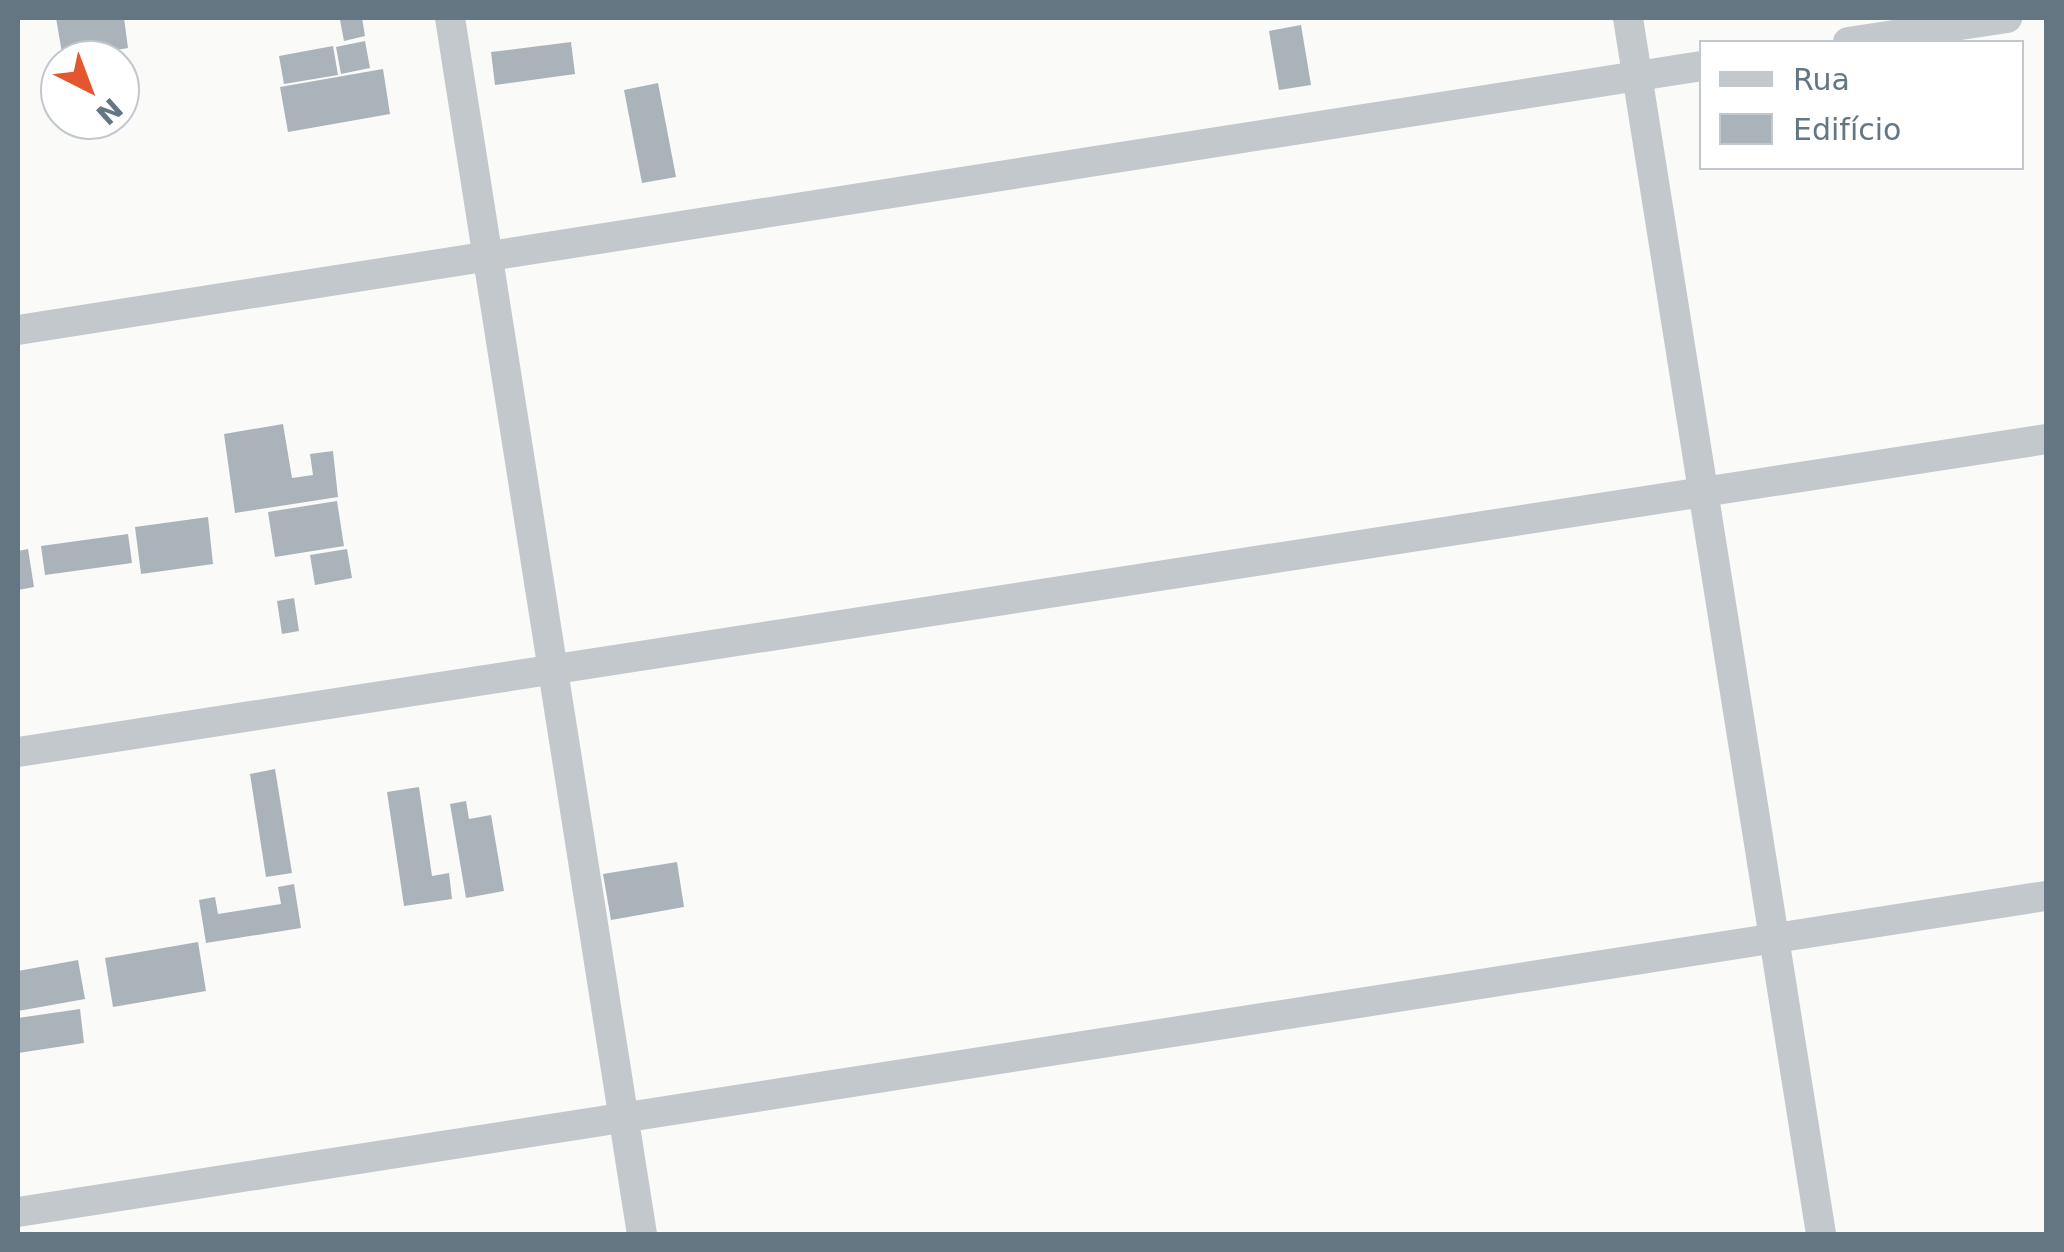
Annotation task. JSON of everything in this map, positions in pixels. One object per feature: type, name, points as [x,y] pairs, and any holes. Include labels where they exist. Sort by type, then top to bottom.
[{"type":"street","points":[[450,18],[642,1234]]},
{"type":"street","points":[[1628,18],[1821,1234]]},
{"type":"street","points":[[1861,40],[2007,18]]},
{"type":"street","points":[[18,330],[1699,66]]},
{"type":"street","points":[[18,752],[2046,439]]},
{"type":"street","points":[[18,1212],[2046,896]]},
{"type":"building","points":[[56,18],[124,18],[127,40],[60,40]]},
{"type":"building","points":[[362,18],[365,36],[344,41],[340,20]]},
{"type":"building","points":[[1301,25],[1311,85],[1279,90],[1269,31]]},
{"type":"building","points":[[365,41],[370,68],[341,74],[336,47]]},
{"type":"building","points":[[571,42],[575,74],[495,85],[491,52]]},
{"type":"building","points":[[333,46],[338,75],[284,84],[279,56]]},
{"type":"building","points":[[383,69],[390,114],[288,132],[280,87]]},
{"type":"building","points":[[658,83],[676,177],[642,183],[624,90]]},
{"type":"building","points":[[283,424],[292,478],[313,475],[310,454],[333,451],[338,497],[235,513],[224,434]]},
{"type":"building","points":[[337,501],[344,546],[275,557],[268,512]]},
{"type":"building","points":[[208,517],[213,564],[141,574],[135,527]]},
{"type":"building","points":[[128,534],[132,563],[45,575],[41,546]]},
{"type":"building","points":[[28,549],[34,587],[18,590],[18,551]]},
{"type":"building","points":[[347,549],[352,578],[315,585],[310,555]]},
{"type":"building","points":[[294,598],[299,631],[282,634],[277,601]]},
{"type":"building","points":[[275,769],[292,873],[266,877],[250,774]]},
{"type":"building","points":[[419,787],[432,876],[449,873],[452,899],[404,906],[387,792]]},
{"type":"building","points":[[466,801],[469,819],[491,815],[504,891],[466,898],[450,804]]},
{"type":"building","points":[[677,862],[684,907],[611,920],[603,874]]},
{"type":"building","points":[[294,884],[301,928],[206,943],[199,900],[215,897],[218,914],[281,904],[278,887]]},
{"type":"building","points":[[198,942],[206,991],[113,1007],[105,958]]},
{"type":"building","points":[[78,960],[85,999],[18,1011],[18,971]]},
{"type":"building","points":[[80,1009],[84,1043],[18,1053],[18,1018]]}]
